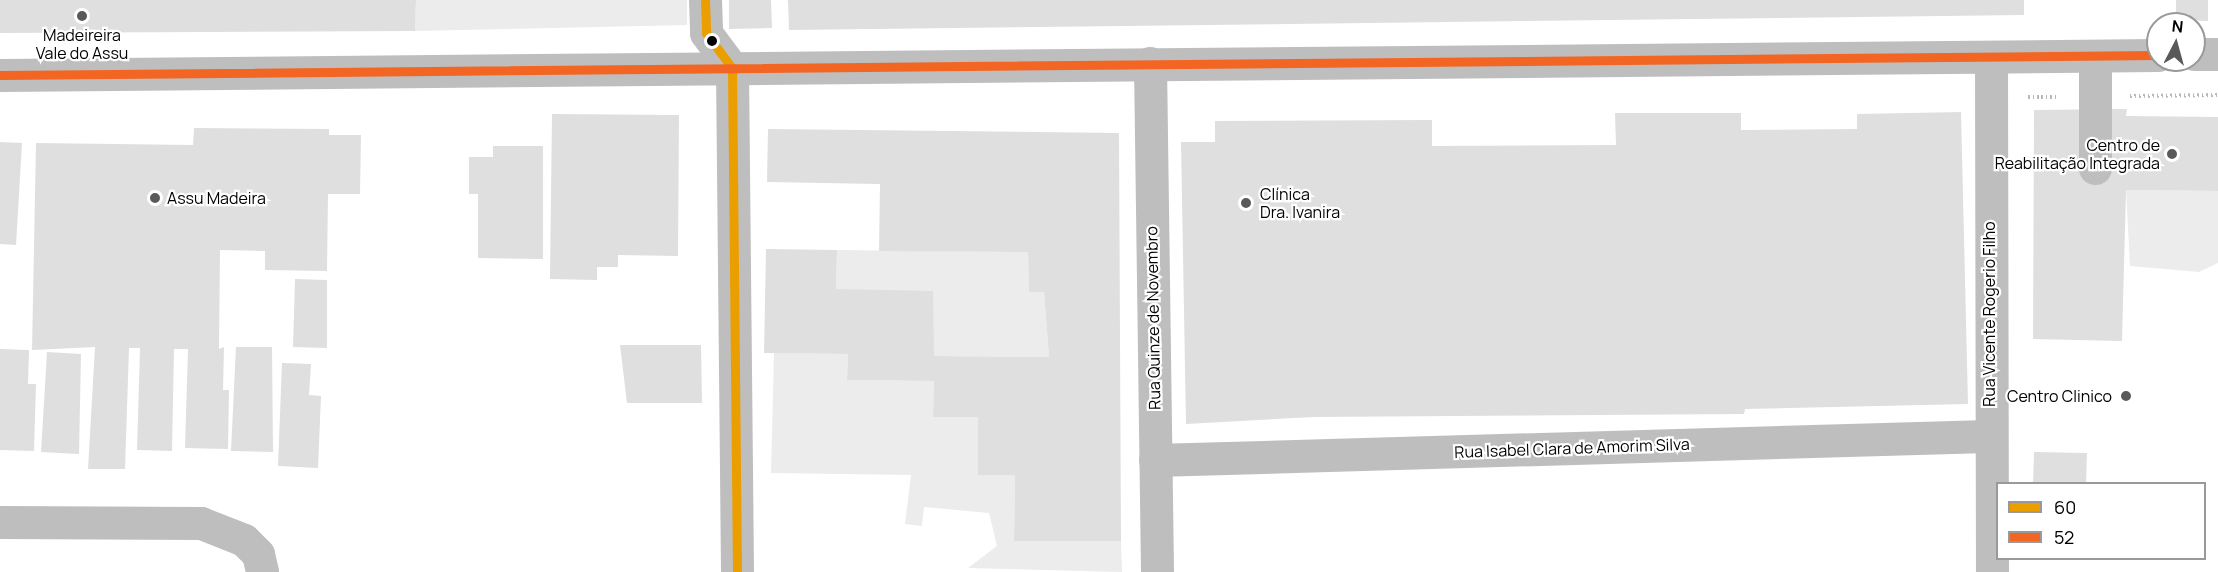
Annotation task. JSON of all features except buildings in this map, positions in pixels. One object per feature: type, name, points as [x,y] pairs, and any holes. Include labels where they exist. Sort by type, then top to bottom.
[{"type":"street","points":[[705,0],[706,33],[732,68],[737,572]]},
{"type":"street","points":[[0,75],[2146,55]]},
{"type":"street","name":"Rua Vicente Rogerio Filho","points":[[1990,57],[1988,436],[1992,572]]},
{"type":"street","points":[[2095,57],[2095,168]]},
{"type":"street","name":"Rua Quinze de Novembro","points":[[1150,63],[1157,572]]},
{"type":"street","name":"Rua Isabel Clara de Amorim Silva","points":[[1155,460],[1988,436]]},
{"type":"street","points":[[0,522],[201,524],[244,540],[258,554],[262,572]]},
{"type":"path","points":[[2024,103],[2028,97],[2218,95]]},
{"type":"shaded area","points":[[416,0],[687,0],[687,25],[415,31]]},
{"type":"shaded area","points":[[2126,190],[2218,191],[2218,263],[2199,272],[2130,266]]},
{"type":"shaded area","points":[[837,250],[1028,252],[1029,292],[1044,292],[1049,357],[934,356],[836,289]]},
{"type":"shaded area","points":[[774,353],[848,354],[847,380],[934,381],[933,417],[978,417],[978,475],[1015,475],[1014,541],[1121,541],[1122,572],[968,568],[997,546],[989,513],[924,507],[922,526],[905,524],[911,475],[771,473]]},
{"type":"transit line","name":"60","points":[[705,0],[706,33],[732,68],[737,572]]},
{"type":"transit line","name":"52","points":[[0,75],[2146,55]]},
{"type":"place","name":"Madeireira Vale do Assu","points":[[82,16]]},
{"type":"place","name":"Centro de Reabilitação Integrada","points":[[2172,154]]},
{"type":"place","name":"Assu Madeira","points":[[155,198]]},
{"type":"place","name":"Clínica Dra. Ivanira","points":[[1246,203]]},
{"type":"place","name":"Centro Clinico","points":[[2126,396]]}]
